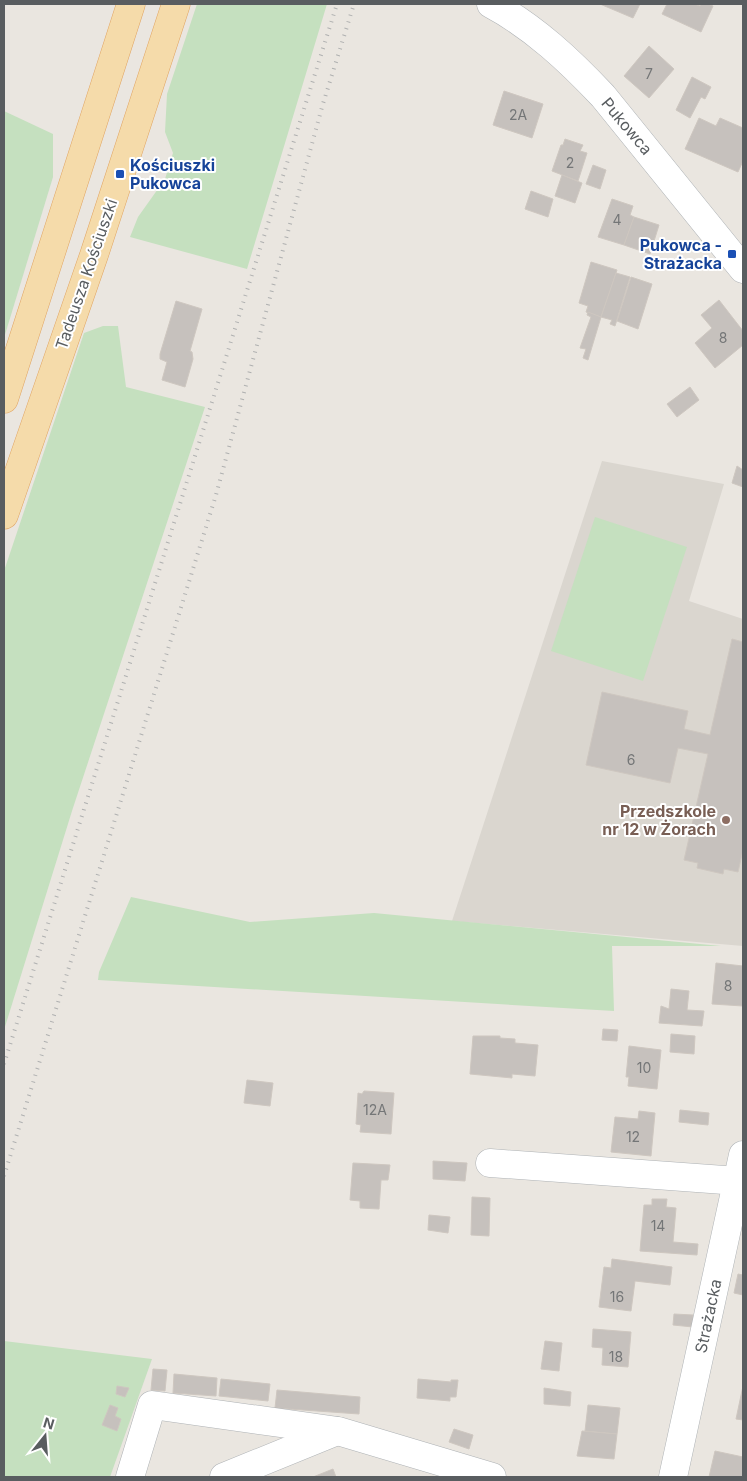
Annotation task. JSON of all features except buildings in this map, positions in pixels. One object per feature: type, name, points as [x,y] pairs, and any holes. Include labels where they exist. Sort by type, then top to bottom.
[{"type":"main road","points":[[4,399],[131,4]]},
{"type":"main road","name":"Tadeusza Kościuszki","points":[[4,516],[94,255],[176,4]]},
{"type":"street","name":"Pukowca","points":[[491,4],[508,13],[550,45],[584,76],[603,96],[743,269]]},
{"type":"street","points":[[490,1163],[740,1168]]},
{"type":"street","name":"Strażacka","points":[[673,1477],[740,1168]]},
{"type":"street","points":[[130,1477],[152,1405],[338,1431],[492,1477]]},
{"type":"street","points":[[224,1477],[338,1431]]},
{"type":"shaded area","points":[[602,461],[724,484],[689,601],[743,619],[743,946],[452,921]]},
{"type":"green space","points":[[197,4],[327,4],[247,269],[130,237],[138,217],[165,179],[173,153],[165,132],[167,94]]},
{"type":"green space","points":[[4,111],[53,134],[53,177],[4,338]]},
{"type":"green space","points":[[103,326],[118,326],[126,387],[205,407],[72,811],[4,1030],[4,571],[84,333]]},
{"type":"green space","points":[[595,517],[687,547],[643,681],[551,651]]},
{"type":"green space","points":[[131,897],[250,922],[374,913],[721,946],[612,946],[614,1011],[98,980],[99,972]]},
{"type":"green space","points":[[4,1341],[152,1359],[110,1477],[4,1477]]},
{"type":"railway","points":[[4,1064],[337,4]]},
{"type":"railway","points":[[4,1176],[216,495],[322,107],[354,4]]},
{"type":"place","name":"Kościuszki Pukowca","points":[[120,174]]},
{"type":"place","name":"Pukowca - Strażacka","points":[[732,254]]},
{"type":"place","name":"Przedszkole nr 12 w Żorach","points":[[726,820]]}]
